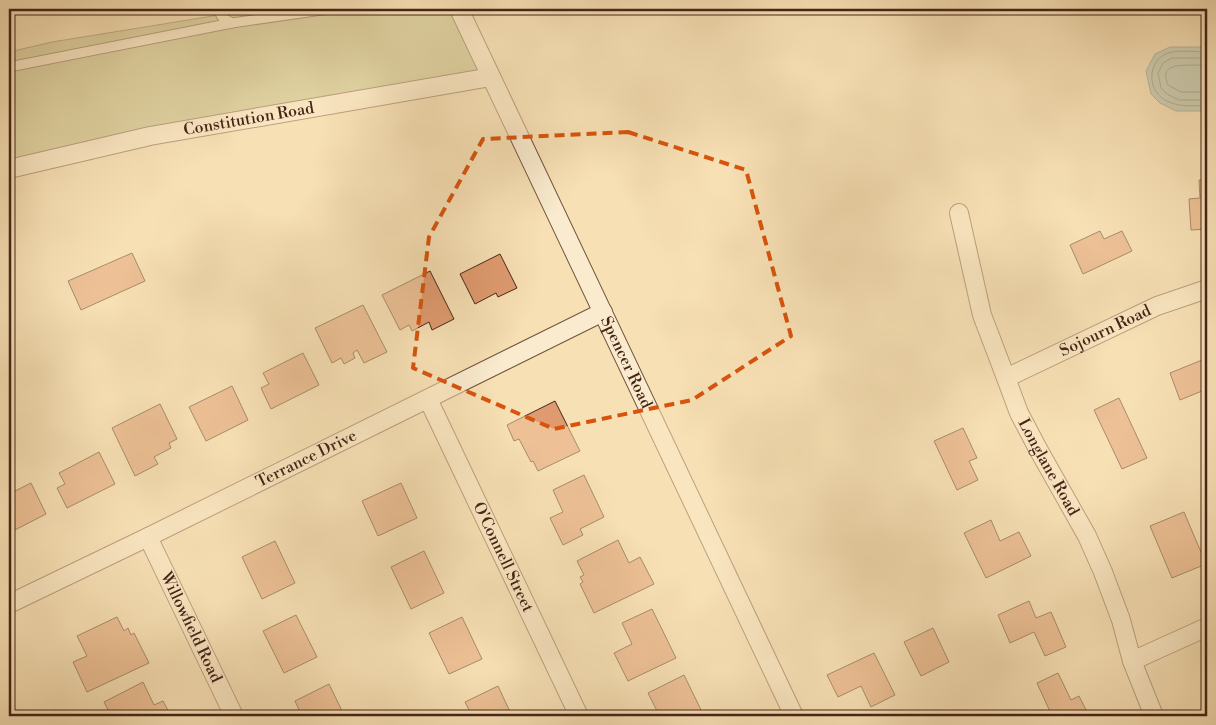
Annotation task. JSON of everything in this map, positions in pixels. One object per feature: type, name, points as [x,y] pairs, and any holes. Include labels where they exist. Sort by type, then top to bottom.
[{"type":"street","name":"Spencer Road","points":[[459,9],[794,716]]},
{"type":"street","name":"Constitution Road","points":[[9,169],[150,136],[491,77]]},
{"type":"street","name":"Longlane Road","points":[[959,213],[982,315],[1019,413],[1091,545],[1113,597],[1132,661],[1154,716]]},
{"type":"street","name":"Sojourn Road","points":[[1006,378],[1157,306],[1207,289]]},
{"type":"street","name":"Terrance Drive","points":[[9,604],[603,312]]},
{"type":"street","name":"O'Connell Street","points":[[428,398],[579,716]]},
{"type":"street","name":"Willowfield Road","points":[[148,537],[234,716]]},
{"type":"street","points":[[1132,661],[1207,627]]},
{"type":"lane","points":[[217,9],[223,18],[232,23]]},
{"type":"lane","points":[[9,67],[232,23],[330,9]]},
{"type":"highlighted area","points":[[628,132],[746,170],[791,336],[692,400],[554,429],[413,368],[429,237],[483,139]]},
{"type":"shaded area","points":[[256,9],[461,9],[485,84],[146,143],[9,176],[9,52],[52,42]]},
{"type":"water","points":[[1170,47],[1207,47],[1207,111],[1176,111],[1160,103],[1151,94],[1146,71],[1155,54]]},
{"type":"building","points":[[1207,179],[1207,229],[1191,230],[1189,199],[1200,198],[1199,180]]},
{"type":"building","points":[[1100,231],[1104,239],[1122,231],[1132,251],[1083,274],[1070,245]]},
{"type":"building","points":[[132,253],[145,281],[81,310],[68,281]]},
{"type":"building","points":[[500,254],[517,288],[498,297],[496,293],[475,304],[460,274]]},
{"type":"building","points":[[430,271],[454,319],[432,330],[429,322],[412,331],[409,325],[400,330],[382,295]]},
{"type":"building","points":[[363,305],[387,352],[364,363],[357,350],[353,353],[355,358],[344,364],[341,358],[332,363],[315,328]]},
{"type":"building","points":[[303,353],[319,385],[271,409],[261,388],[269,384],[263,373]]},
{"type":"building","points":[[1207,358],[1207,389],[1180,400],[1170,373]]},
{"type":"building","points":[[232,386],[248,420],[206,441],[189,407]]},
{"type":"building","points":[[1119,398],[1147,458],[1122,469],[1094,410]]},
{"type":"building","points":[[555,401],[580,451],[538,471],[519,439],[514,441],[507,425]]},
{"type":"building","points":[[160,404],[177,439],[169,443],[171,448],[154,457],[158,464],[135,476],[112,428]]},
{"type":"building","points":[[963,428],[977,458],[969,461],[978,480],[957,490],[934,441]]},
{"type":"building","points":[[99,452],[115,484],[67,508],[57,488],[65,484],[59,473]]},
{"type":"building","points":[[584,475],[604,517],[580,529],[583,535],[563,545],[550,518],[563,512],[553,490]]},
{"type":"building","points":[[31,483],[46,514],[9,533],[9,494]]},
{"type":"building","points":[[401,483],[417,518],[378,536],[362,501]]},
{"type":"building","points":[[1184,512],[1206,564],[1172,578],[1150,526]]},
{"type":"building","points":[[991,520],[1000,541],[1019,532],[1031,556],[986,578],[964,533]]},
{"type":"building","points":[[618,540],[629,563],[640,557],[654,584],[594,613],[580,584],[583,582],[580,577],[584,575],[577,561]]},
{"type":"building","points":[[275,541],[295,583],[262,599],[242,557]]},
{"type":"building","points":[[424,551],[444,593],[411,609],[391,567]]},
{"type":"building","points":[[1029,601],[1036,618],[1051,612],[1066,647],[1045,656],[1034,632],[1010,643],[998,615]]},
{"type":"building","points":[[652,609],[676,658],[628,681],[614,653],[632,644],[622,623]]},
{"type":"building","points":[[296,615],[317,657],[284,673],[263,631]]},
{"type":"building","points":[[117,617],[124,631],[128,628],[131,635],[134,633],[149,663],[87,692],[73,662],[87,656],[77,636]]},
{"type":"building","points":[[462,617],[482,659],[449,674],[429,633]]},
{"type":"building","points":[[933,628],[949,662],[921,676],[904,642]]},
{"type":"building","points":[[874,653],[895,695],[871,707],[861,686],[838,697],[827,675]]},
{"type":"building","points":[[1058,673],[1071,700],[1079,696],[1089,716],[1052,716],[1037,683]]},
{"type":"building","points":[[684,675],[704,716],[656,716],[659,715],[648,693]]},
{"type":"building","points":[[143,682],[154,705],[163,701],[171,716],[111,716],[104,702]]},
{"type":"building","points":[[329,684],[344,715],[302,716],[295,701]]},
{"type":"building","points":[[498,686],[512,716],[472,716],[465,702]]}]
